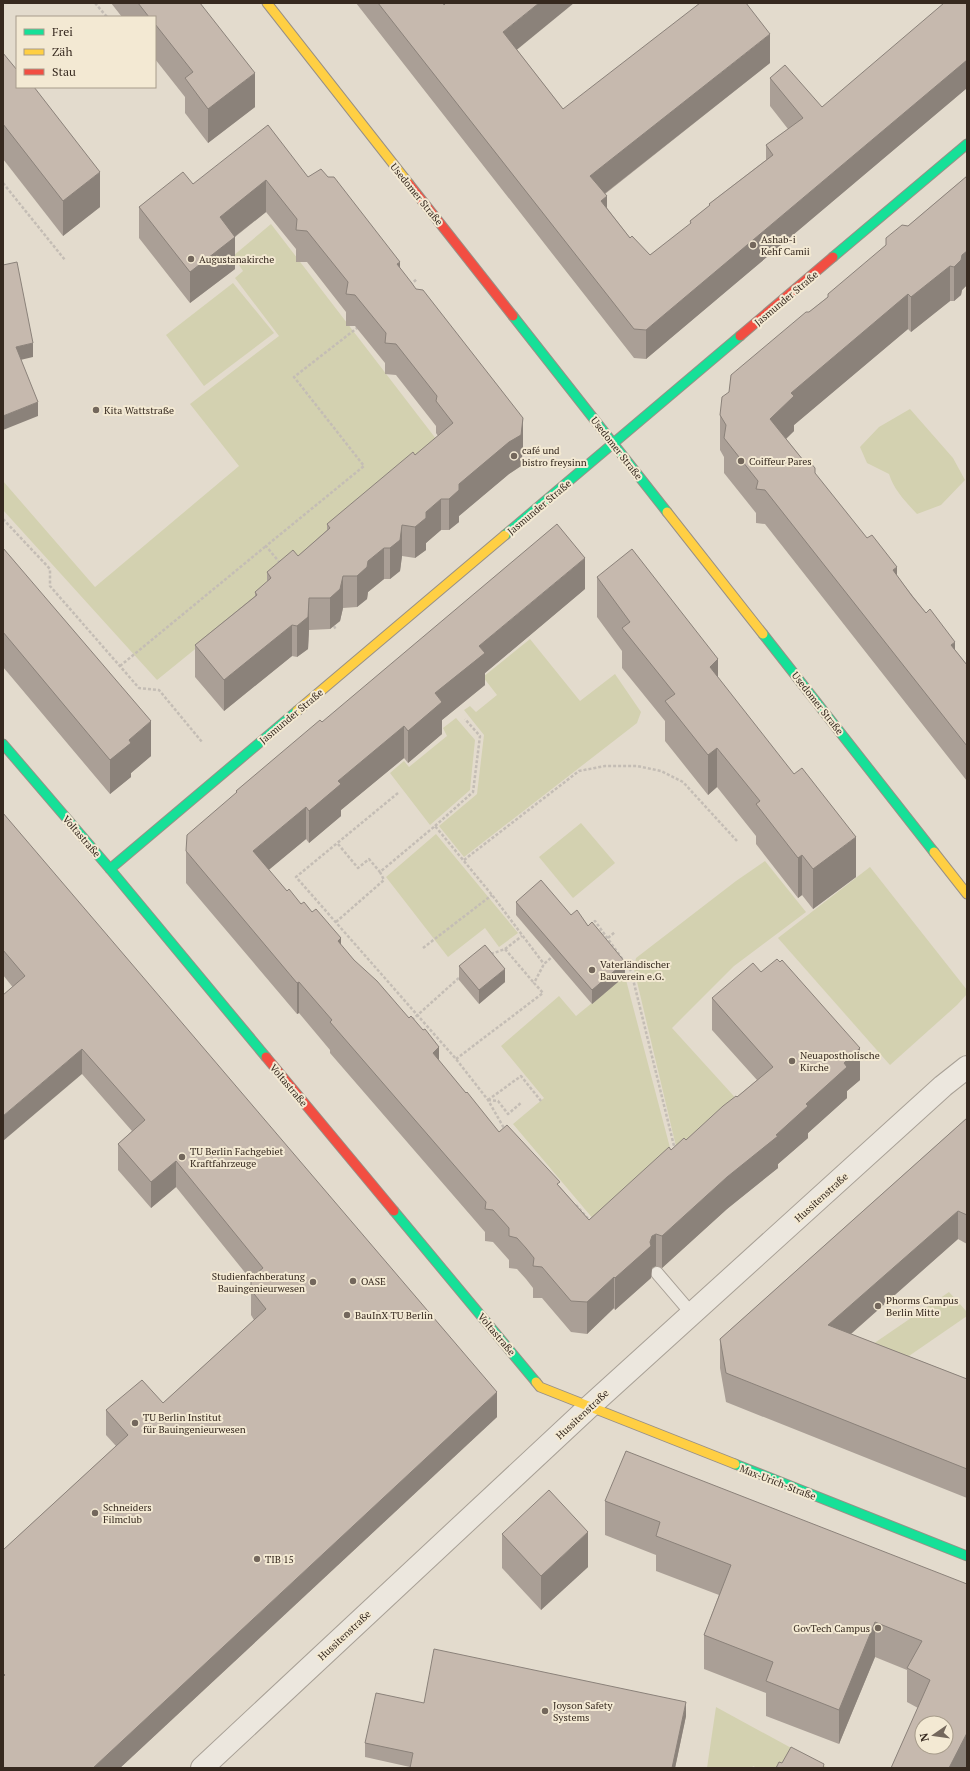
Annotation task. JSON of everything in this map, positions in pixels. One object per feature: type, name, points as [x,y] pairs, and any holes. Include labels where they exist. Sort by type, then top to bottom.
[{"type":"street","name":"Usedomer Straße","points":[[266,3],[967,894]]},
{"type":"street","name":"Jasmunder Straße","points":[[110,869],[967,144]]},
{"type":"street","name":"Voltastraße","points":[[3,744],[110,869],[540,1387],[589,1407]]},
{"type":"street","name":"Hussitenstraße","points":[[202,1768],[589,1407],[943,1086],[967,1067]]},
{"type":"street","name":"Max-Urich-Straße","points":[[589,1407],[967,1556]]},
{"type":"lane","points":[[657,1273],[692,1314]]},
{"type":"path","points":[[95,3],[106,16]]},
{"type":"path","points":[[3,183],[65,260]]},
{"type":"path","points":[[405,288],[417,279]]},
{"type":"path","points":[[120,666],[364,466],[294,377],[357,328]]},
{"type":"path","points":[[3,520],[50,568],[50,586],[139,688],[159,690],[202,742]]},
{"type":"path","points":[[266,546],[281,564]]},
{"type":"path","points":[[334,626],[336,630]]},
{"type":"path","points":[[380,872],[473,792],[480,736],[465,719]]},
{"type":"path","points":[[464,860],[579,771],[605,766],[637,766],[661,771],[683,782],[737,842]]},
{"type":"path","points":[[398,793],[338,844],[296,877],[456,1060],[488,1100],[511,1136]]},
{"type":"path","points":[[435,826],[492,895],[544,964]]},
{"type":"path","points":[[336,922],[384,880],[380,872],[369,860],[358,868],[338,844]]},
{"type":"path","points":[[423,948],[492,895]]},
{"type":"path","points":[[589,926],[595,921],[631,971],[676,1156]]},
{"type":"path","points":[[608,938],[614,932]]},
{"type":"path","points":[[486,956],[505,949],[522,936]]},
{"type":"path","points":[[456,1060],[543,993],[505,949]]},
{"type":"path","points":[[534,983],[544,964],[555,954]]},
{"type":"path","points":[[407,1024],[418,1016],[467,971]]},
{"type":"path","points":[[488,1100],[521,1076],[541,1100]]},
{"type":"path","points":[[488,1100],[498,1101],[508,1114],[522,1102]]},
{"type":"path","points":[[574,1204],[595,1226]]},
{"type":"shaded area","points":[[271,224],[443,448],[157,680],[3,510],[3,481],[95,587],[239,466],[190,404],[279,336],[235,278],[243,271],[233,256]]},
{"type":"shaded area","points":[[233,283],[274,333],[204,386],[166,335]]},
{"type":"shaded area","points":[[910,409],[953,458],[965,480],[941,505],[917,514],[897,490],[889,474],[867,463],[860,447],[879,427]]},
{"type":"shaded area","points":[[530,639],[580,701],[615,674],[641,712],[637,723],[464,857],[439,826],[477,794],[484,735],[464,710],[470,706],[476,712],[497,695],[483,677]]},
{"type":"shaded area","points":[[456,718],[475,740],[470,790],[430,825],[390,773],[404,761],[409,767],[447,736],[443,728]]},
{"type":"shaded area","points":[[581,823],[615,863],[573,898],[539,857]]},
{"type":"shaded area","points":[[436,834],[518,933],[499,947],[485,928],[448,957],[386,877]]},
{"type":"shaded area","points":[[765,861],[806,912],[734,966],[672,1028],[741,1104],[679,1159],[634,969],[636,958],[736,881]]},
{"type":"shaded area","points":[[870,867],[967,990],[967,994],[957,1005],[890,1065],[778,938]]},
{"type":"shaded area","points":[[625,976],[674,1163],[600,1227],[513,1124],[544,1098],[501,1046],[559,996],[576,1016]]},
{"type":"shaded area","points":[[949,1292],[967,1312],[967,1316],[906,1358],[873,1344]]},
{"type":"shaded area","points":[[716,1707],[828,1768],[757,1768],[753,1766],[752,1768],[707,1768]]},
{"type":"building","points":[[138,3],[200,3],[255,73],[208,109],[185,78],[193,72],[156,25],[156,16],[148,16]]},
{"type":"building","points":[[378,3],[443,3],[444,5],[446,3],[539,3],[503,32],[563,109],[700,3],[746,3],[770,34],[590,176],[607,196],[601,201],[630,238],[632,236],[650,255],[691,223],[690,221],[710,205],[709,204],[773,155],[766,145],[803,118],[770,78],[785,65],[822,107],[944,3],[967,3],[967,60],[646,330],[634,329]]},
{"type":"building","points":[[3,53],[16,69],[16,88],[35,88],[100,172],[63,201],[3,124]]},
{"type":"building","points":[[268,125],[308,177],[321,169],[328,177],[334,177],[400,262],[397,264],[416,289],[423,290],[523,418],[521,435],[509,442],[459,484],[459,490],[449,499],[441,499],[426,512],[426,518],[415,527],[402,525],[400,540],[390,548],[384,548],[368,561],[367,567],[357,576],[343,576],[340,589],[330,598],[309,598],[308,617],[297,626],[292,625],[224,680],[195,645],[257,595],[255,592],[271,578],[267,572],[293,550],[298,556],[330,528],[327,524],[413,452],[415,455],[453,423],[436,401],[437,396],[396,344],[385,343],[386,333],[355,295],[346,294],[348,282],[307,231],[296,230],[297,219],[266,180],[220,217],[235,237],[190,272],[139,207],[183,172],[193,184]]},
{"type":"building","points":[[967,176],[967,251],[962,255],[961,260],[954,267],[950,266],[911,297],[908,294],[791,393],[794,396],[770,419],[803,460],[809,461],[815,468],[815,473],[867,538],[872,535],[897,567],[893,570],[912,596],[926,613],[930,609],[955,642],[951,645],[967,665],[967,746],[765,490],[756,489],[758,481],[724,438],[726,425],[720,415],[722,397],[729,392],[731,375],[806,312],[809,312],[828,297],[828,294],[886,245],[886,238],[902,225],[908,226]]},
{"type":"building","points":[[17,262],[33,343],[16,347],[38,402],[3,416],[3,265]]},
{"type":"building","points":[[557,524],[585,558],[479,646],[485,653],[435,693],[442,702],[408,731],[404,726],[338,781],[341,784],[309,811],[306,807],[253,851],[287,891],[289,889],[301,904],[304,902],[312,912],[316,909],[341,938],[338,941],[354,960],[377,981],[409,1018],[411,1016],[423,1030],[425,1029],[439,1047],[433,1053],[499,1132],[507,1125],[560,1182],[557,1184],[589,1220],[669,1147],[671,1150],[684,1138],[686,1140],[723,1106],[736,1096],[737,1097],[773,1067],[712,998],[753,963],[761,972],[777,959],[780,962],[782,960],[860,1048],[844,1063],[847,1067],[806,1104],[808,1106],[776,1135],[778,1136],[727,1177],[662,1236],[656,1234],[652,1236],[650,1242],[651,1246],[587,1302],[571,1301],[542,1267],[533,1266],[534,1258],[526,1248],[517,1238],[509,1236],[509,1228],[493,1210],[485,1209],[486,1202],[330,1022],[332,1020],[299,982],[297,983],[186,851],[187,835],[237,792],[236,791],[320,720],[322,722]]},
{"type":"building","points":[[3,548],[151,721],[129,740],[131,743],[110,760],[3,632]]},
{"type":"building","points":[[632,549],[718,659],[710,667],[794,774],[802,768],[856,837],[813,869],[802,855],[798,858],[756,804],[760,801],[717,748],[708,755],[665,701],[675,694],[622,628],[630,622],[597,577]]},
{"type":"building","points":[[3,813],[497,1392],[93,1768],[3,1768],[3,1677],[5,1675],[3,1673],[3,1550],[128,1435],[106,1410],[142,1380],[163,1403],[266,1309],[251,1290],[251,1278],[263,1268],[176,1161],[151,1182],[118,1144],[145,1120],[82,1049],[3,1116],[3,995],[25,976],[3,950]]},
{"type":"building","points":[[541,880],[571,915],[577,910],[588,926],[592,922],[625,962],[592,990],[516,902]]},
{"type":"building","points":[[485,945],[505,969],[479,990],[459,966]]},
{"type":"building","points":[[967,1118],[967,1215],[958,1211],[828,1325],[967,1379],[967,1469],[726,1373],[720,1339]]},
{"type":"building","points":[[626,1451],[967,1584],[967,1733],[949,1768],[891,1768],[914,1716],[914,1755],[954,1755],[954,1715],[914,1715],[930,1680],[907,1668],[922,1641],[875,1622],[839,1710],[766,1681],[773,1662],[704,1635],[731,1565],[656,1536],[660,1522],[605,1501]]},
{"type":"building","points":[[549,1490],[588,1532],[541,1576],[502,1534]]},
{"type":"building","name":"Joyson Safety Systems","points":[[434,1649],[686,1702],[672,1768],[410,1768],[413,1753],[365,1743],[376,1693],[424,1703]]},
{"type":"building","points":[[791,1747],[824,1764],[823,1768],[776,1768],[779,1762],[782,1763]]},
{"type":"traffic: fast","points":[[833,257],[967,144]]},
{"type":"traffic: fast","points":[[513,316],[667,512]]},
{"type":"traffic: fast","points":[[505,535],[740,336]]},
{"type":"traffic: fast","points":[[763,634],[934,852]]},
{"type":"traffic: fast","points":[[110,869],[297,711]]},
{"type":"traffic: fast","points":[[3,744],[110,869],[266,1057]]},
{"type":"traffic: fast","points":[[394,1211],[536,1382]]},
{"type":"traffic: fast","points":[[735,1464],[967,1556]]},
{"type":"traffic: slow","points":[[267,3],[409,184]]},
{"type":"traffic: slow","points":[[667,512],[763,634]]},
{"type":"traffic: slow","points":[[297,711],[505,535]]},
{"type":"traffic: slow","points":[[934,852],[967,894]]},
{"type":"traffic: slow","points":[[536,1382],[540,1387],[735,1464]]},
{"type":"traffic: jam","points":[[409,184],[513,316]]},
{"type":"traffic: jam","points":[[740,336],[833,257]]},
{"type":"traffic: jam","points":[[266,1057],[394,1211]]},
{"type":"place","name":"Ashab-i Kehf Camii","points":[[753,245]]},
{"type":"place","name":"Augustanakirche","points":[[191,259]]},
{"type":"place","name":"Kita Wattstraße","points":[[96,410]]},
{"type":"place","name":"café und bistro freysinn","points":[[514,456]]},
{"type":"place","name":"Coiffeur Pares","points":[[741,461]]},
{"type":"place","name":"Vaterländischer Bauverein e.G.","points":[[592,970]]},
{"type":"place","name":"Neuapostholische Kirche","points":[[792,1061]]},
{"type":"place","name":"TU Berlin Fachgebiet Kraftfahrzeuge","points":[[182,1157]]},
{"type":"place","name":"OASE","points":[[353,1281]]},
{"type":"place","name":"Studienfachberatung Bauingenieurwesen","points":[[313,1282]]},
{"type":"place","name":"Phorms Campus Berlin Mitte","points":[[878,1306]]},
{"type":"place","name":"BauInX TU Berlin","points":[[347,1315]]},
{"type":"place","name":"TU Berlin Institut für Bauingenieurwesen","points":[[135,1423]]},
{"type":"place","name":"Schneiders Filmclub","points":[[95,1513]]},
{"type":"place","name":"TIB 15","points":[[257,1559]]},
{"type":"place","name":"GovTech Campus","points":[[878,1628]]},
{"type":"place","name":"Joyson Safety Systems","points":[[545,1711]]}]
